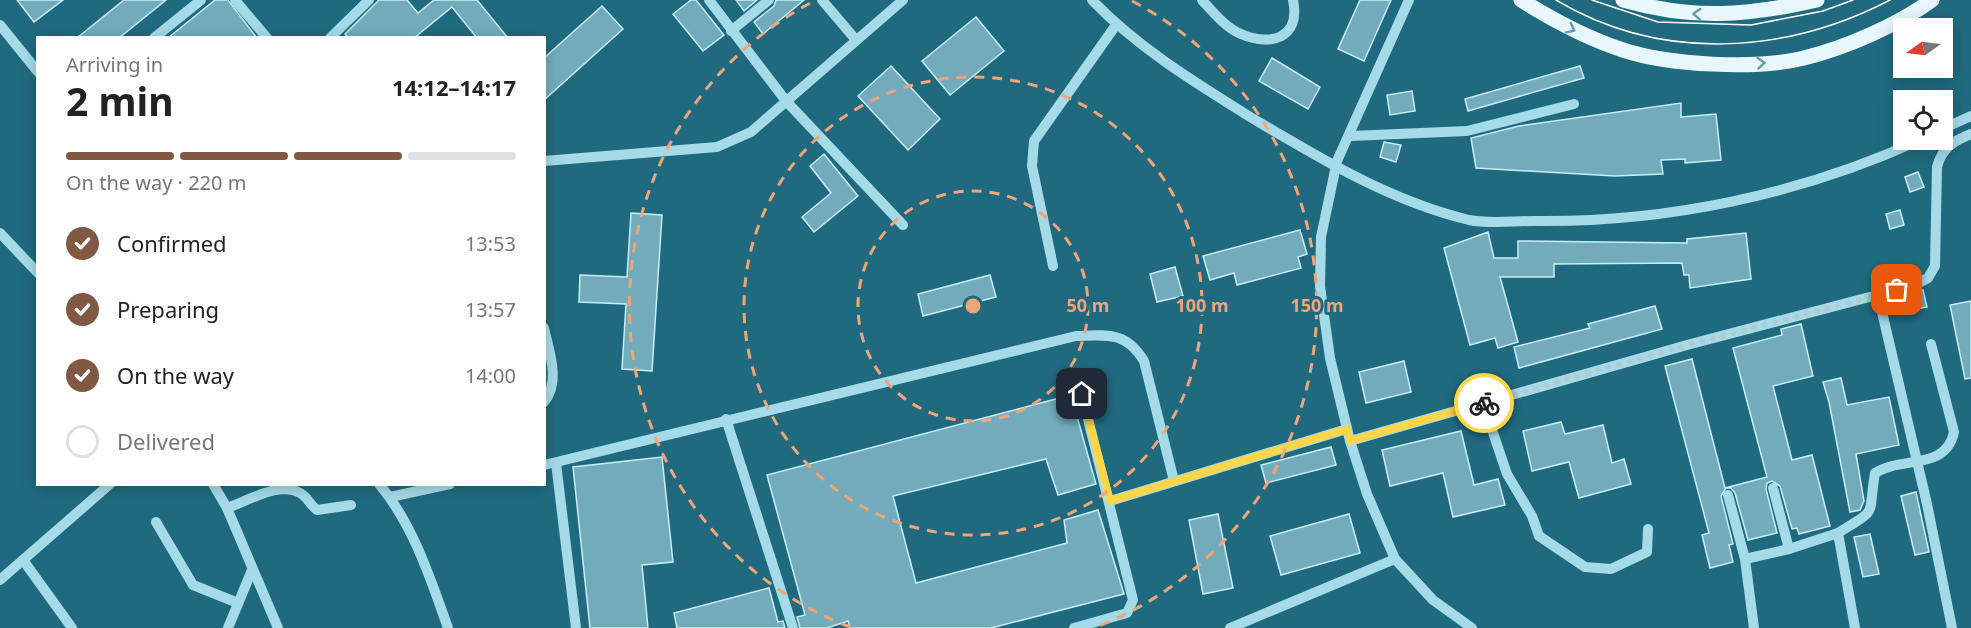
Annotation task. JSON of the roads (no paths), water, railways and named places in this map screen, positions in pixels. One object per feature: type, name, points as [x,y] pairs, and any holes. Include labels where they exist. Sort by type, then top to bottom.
[{"type":"main road","points":[[1521,0],[1584,35],[1625,51],[1682,61],[1754,64],[1803,58],[1868,36],[1932,0]]},
{"type":"main road","points":[[1623,0],[1658,10],[1705,15],[1781,8],[1817,0]]},
{"type":"street","points":[[156,36],[201,0]]},
{"type":"street","points":[[235,0],[265,36]]},
{"type":"street","points":[[332,36],[369,0]]},
{"type":"street","points":[[709,0],[786,101],[903,225]]},
{"type":"street","points":[[731,31],[769,0]]},
{"type":"street","points":[[822,0],[856,40]]},
{"type":"street","points":[[546,161],[717,147],[751,132],[903,0]]},
{"type":"street","points":[[1092,0],[1116,25],[1213,94],[1336,168],[1410,200],[1471,220],[1571,222],[1668,214],[1739,201],[1867,163],[1897,150]]},
{"type":"street","points":[[1202,0],[1238,33],[1261,40],[1278,38],[1289,32],[1294,19],[1293,0]]},
{"type":"street","points":[[1409,0],[1336,168],[1321,237],[1320,286],[1330,358],[1350,441],[1367,494],[1395,559],[1414,584],[1472,628]]},
{"type":"street","points":[[0,25],[36,70]]},
{"type":"street","points":[[1053,266],[1032,166],[1034,141],[1116,25]]},
{"type":"street","points":[[1351,136],[1467,131],[1574,104]]},
{"type":"street","points":[[1953,124],[1971,116]]},
{"type":"street","points":[[1350,441],[1688,345],[1915,285],[1928,278],[1935,266],[1937,167],[1940,155],[1953,141],[1971,134]]},
{"type":"street","points":[[0,233],[36,271]]},
{"type":"street","points":[[1878,295],[1927,504],[1952,628]]},
{"type":"street","points":[[546,465],[726,419],[1076,336],[1124,338],[1135,347],[1144,361],[1174,481]]},
{"type":"street","points":[[546,337],[553,368],[552,386],[546,398]]},
{"type":"street","points":[[1745,559],[1789,549],[1838,533],[1867,517],[1872,510],[1875,473],[1882,469],[1916,462],[1946,452],[1954,432],[1932,344]]},
{"type":"street","points":[[1074,628],[1126,613],[1131,607],[1131,589],[1082,394]]},
{"type":"street","points":[[1483,403],[1507,474],[1532,516],[1539,536],[1585,567],[1611,569],[1647,552],[1648,529]]},
{"type":"street","points":[[726,419],[792,628]]},
{"type":"street","points":[[1110,501],[1347,429]]},
{"type":"street","points":[[556,463],[576,628]]},
{"type":"street","points":[[0,580],[108,486]]},
{"type":"street","points":[[214,486],[227,508],[278,628]]},
{"type":"street","points":[[381,486],[390,497],[415,545],[448,628]]},
{"type":"street","points":[[390,497],[441,486]]},
{"type":"street","points":[[1773,488],[1789,549]]},
{"type":"street","points":[[227,508],[275,490],[288,489],[305,496],[317,510],[351,505]]},
{"type":"street","points":[[1728,495],[1745,559],[1754,628]]},
{"type":"street","points":[[156,522],[193,585],[238,603]]},
{"type":"street","points":[[1838,533],[1855,628]]},
{"type":"street","points":[[1230,628],[1395,559]]},
{"type":"street","points":[[22,560],[72,628]]},
{"type":"street","points":[[228,628],[252,570]]},
{"type":"tram line","points":[[1556,0],[1596,20],[1637,34],[1679,42],[1722,44],[1765,41],[1808,32],[1849,18],[1890,0]]},
{"type":"tram line","points":[[1592,0],[1658,22],[1751,25],[1823,11],[1853,0]]}]
